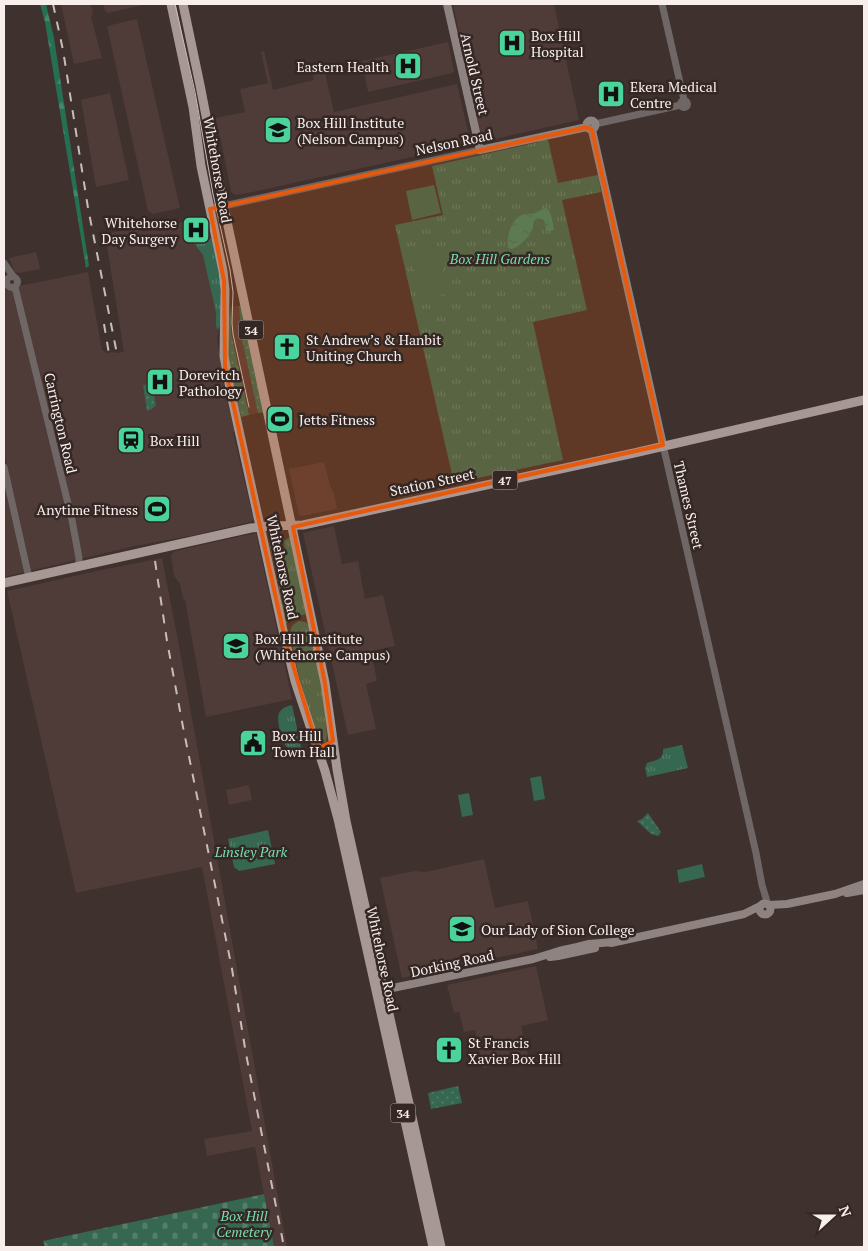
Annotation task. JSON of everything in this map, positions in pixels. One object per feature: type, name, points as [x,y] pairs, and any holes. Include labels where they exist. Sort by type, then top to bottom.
[{"type":"main road","name":"Whitehorse Road","points":[[171,4],[194,107],[200,166],[221,259],[224,281],[226,366],[260,527],[293,671],[335,806],[441,1247]]},
{"type":"main road","name":"Whitehorse Road","points":[[182,4],[325,683],[342,804],[433,1247]]},
{"type":"main road","name":"Arnold Street","points":[[447,4],[480,150]]},
{"type":"main road","name":"Nelson Road","points":[[480,150],[591,127]]},
{"type":"main road","name":"Thames Street","points":[[591,127],[663,446]]},
{"type":"main road","name":"Station Street","points":[[4,583],[260,527],[303,525],[864,400]]},
{"type":"main road","points":[[318,749],[333,741]]},
{"type":"main road","name":"Dorking Road","points":[[835,894],[864,884]]},
{"type":"main road","name":"Dorking Road","points":[[380,991],[533,959],[558,956],[578,949],[765,908],[864,890]]},
{"type":"street","name":"Nelson Road","points":[[591,127],[683,102],[662,4]]},
{"type":"street","name":"Nelson Road","points":[[210,209],[480,150]]},
{"type":"street","points":[[4,263],[7,280]]},
{"type":"street","points":[[4,269],[7,280]]},
{"type":"street","name":"Carrington Road","points":[[7,280],[18,280],[16,286],[72,520],[79,567]]},
{"type":"street","name":"Thames Street","points":[[663,446],[756,853],[765,908]]},
{"type":"street","points":[[4,467],[29,578]]},
{"type":"highlighted area","points":[[587,127],[592,130],[663,445],[293,527],[325,683],[333,741],[318,749],[284,635],[225,367],[224,281],[210,209]]},
{"type":"shaded area","points":[[61,4],[91,4],[93,14],[91,17],[102,58],[74,64]]},
{"type":"shaded area","points":[[103,4],[148,4],[108,13],[105,11]]},
{"type":"shaded area","name":"Box Hill Hospital","points":[[453,4],[554,4],[579,120],[482,142]]},
{"type":"shaded area","points":[[137,19],[180,208],[153,214],[148,211],[107,26]]},
{"type":"shaded area","name":"Eastern Health","points":[[448,42],[453,73],[368,92],[362,61]]},
{"type":"shaded area","points":[[264,51],[273,90],[314,80],[313,75],[325,73],[334,112],[457,84],[471,144],[236,195],[231,192],[215,118],[245,112],[240,89],[268,83],[261,52]]},
{"type":"shaded area","points":[[110,93],[129,180],[96,187],[81,100]]},
{"type":"shaded area","points":[[203,217],[208,219],[216,250],[220,325],[217,338],[220,368],[254,520],[195,535],[135,546],[4,577],[4,476],[9,474],[4,452],[4,289],[88,272],[102,350],[107,353],[124,352],[105,234],[140,227],[141,231],[145,231],[160,225]]},
{"type":"shaded area","points":[[36,252],[40,269],[15,272],[9,258]]},
{"type":"shaded area","points":[[231,306],[239,306],[241,335],[259,413],[249,415],[231,333]]},
{"type":"shaded area","points":[[324,462],[337,509],[299,515],[289,469]]},
{"type":"shaded area","points":[[334,526],[342,564],[358,561],[365,599],[383,595],[395,646],[371,651],[377,681],[366,684],[376,729],[348,735],[303,533]]},
{"type":"shaded area","points":[[256,533],[292,699],[206,717],[185,600],[183,599],[180,584],[174,576],[171,555],[175,551]]},
{"type":"shaded area","points":[[162,558],[287,1247],[274,1247],[255,1147],[207,1156],[204,1139],[252,1131],[202,867],[76,893],[7,591]]},
{"type":"shaded area","points":[[249,785],[252,800],[229,805],[226,790]]},
{"type":"shaded area","name":"Our Lady of Sion College","points":[[484,859],[495,908],[528,901],[538,949],[402,978],[380,878],[415,871],[425,872]]},
{"type":"shaded area","points":[[536,966],[548,1020],[521,1026],[529,1059],[483,1068],[475,1030],[464,1032],[459,1012],[454,1013],[447,985]]},
{"type":"green space","points":[[40,4],[46,4],[54,38],[89,266],[86,268],[45,22]]},
{"type":"green space","name":"Box Hill Gardens","points":[[540,139],[548,140],[558,183],[598,175],[601,192],[562,200],[587,310],[533,322],[563,460],[454,483],[395,225],[443,215],[432,166],[539,142]]},
{"type":"green space","points":[[434,185],[441,213],[412,220],[406,191]]},
{"type":"green space","points":[[214,238],[221,301],[221,320],[218,330],[216,326],[216,312],[203,255],[193,242]]},
{"type":"green space","points":[[436,246],[449,293],[425,298],[417,291],[414,255],[421,250]]},
{"type":"green space","points":[[243,305],[264,412],[258,413],[241,335],[239,306]]},
{"type":"green space","points":[[231,306],[231,333],[249,415],[241,417],[227,353],[227,331]]},
{"type":"green space","points":[[149,384],[152,386],[156,405],[147,411],[143,385]]},
{"type":"green space","points":[[290,537],[306,614],[292,618],[286,624],[269,542],[275,544],[282,572],[285,566],[283,557],[285,556],[284,541]]},
{"type":"green space","points":[[299,621],[309,625],[324,689],[327,736],[324,743],[318,740],[301,686],[290,634],[292,626]]},
{"type":"green space","points":[[292,705],[302,751],[292,750],[287,747],[280,731],[279,713]]},
{"type":"green space","points":[[682,745],[688,768],[647,777],[645,768],[647,763],[661,757],[663,749]]},
{"type":"green space","points":[[541,776],[545,799],[534,801],[530,778]]},
{"type":"green space","points":[[469,793],[473,815],[462,817],[458,795]]},
{"type":"green space","points":[[648,813],[661,832],[658,836],[651,834],[637,821]]},
{"type":"green space","name":"Linsley Park","points":[[268,830],[275,864],[239,871],[234,867],[228,839]]},
{"type":"green space","points":[[702,864],[705,877],[679,883],[677,870]]},
{"type":"green space","points":[[458,1086],[462,1103],[431,1109],[428,1093]]},
{"type":"green space","name":"Box Hill Cemetery","points":[[264,1194],[274,1247],[45,1247],[43,1241]]},
{"type":"water","points":[[546,208],[551,215],[554,230],[548,231],[544,220],[537,218],[534,221],[531,233],[526,239],[512,249],[508,248],[510,230],[517,218]]},
{"type":"tram line","points":[[175,4],[195,92],[213,194],[230,270],[233,292],[233,334],[249,407]]},
{"type":"railway","points":[[53,4],[63,50],[88,208],[117,354]]},
{"type":"railway","points":[[104,324],[109,354]]},
{"type":"railway","points":[[155,561],[183,727],[232,969],[246,1054],[284,1247]]},
{"type":"place","name":"Box Hill Hospital","points":[[512,43]]},
{"type":"place","name":"Eastern Health","points":[[408,66]]},
{"type":"place","name":"Ekera Medical Centre","points":[[611,94]]},
{"type":"place","name":"Box Hill Institute (Nelson Campus)","points":[[278,130]]},
{"type":"place","name":"Whitehorse Day Surgery","points":[[196,230]]},
{"type":"place","name":"St Andrew’s & Hanbit Uniting Church","points":[[287,347]]},
{"type":"place","name":"Dorevitch Pathology","points":[[160,382]]},
{"type":"place","name":"Jetts Fitness","points":[[280,419]]},
{"type":"place","name":"Box Hill","points":[[131,440]]},
{"type":"place","name":"Anytime Fitness","points":[[157,509]]},
{"type":"place","name":"Box Hill Institute (Whitehorse Campus)","points":[[236,646]]},
{"type":"place","name":"Box Hill Town Hall","points":[[253,743]]},
{"type":"place","name":"Our Lady of Sion College","points":[[462,929]]},
{"type":"place","name":"St Francis Xavier Box Hill","points":[[449,1050]]}]
